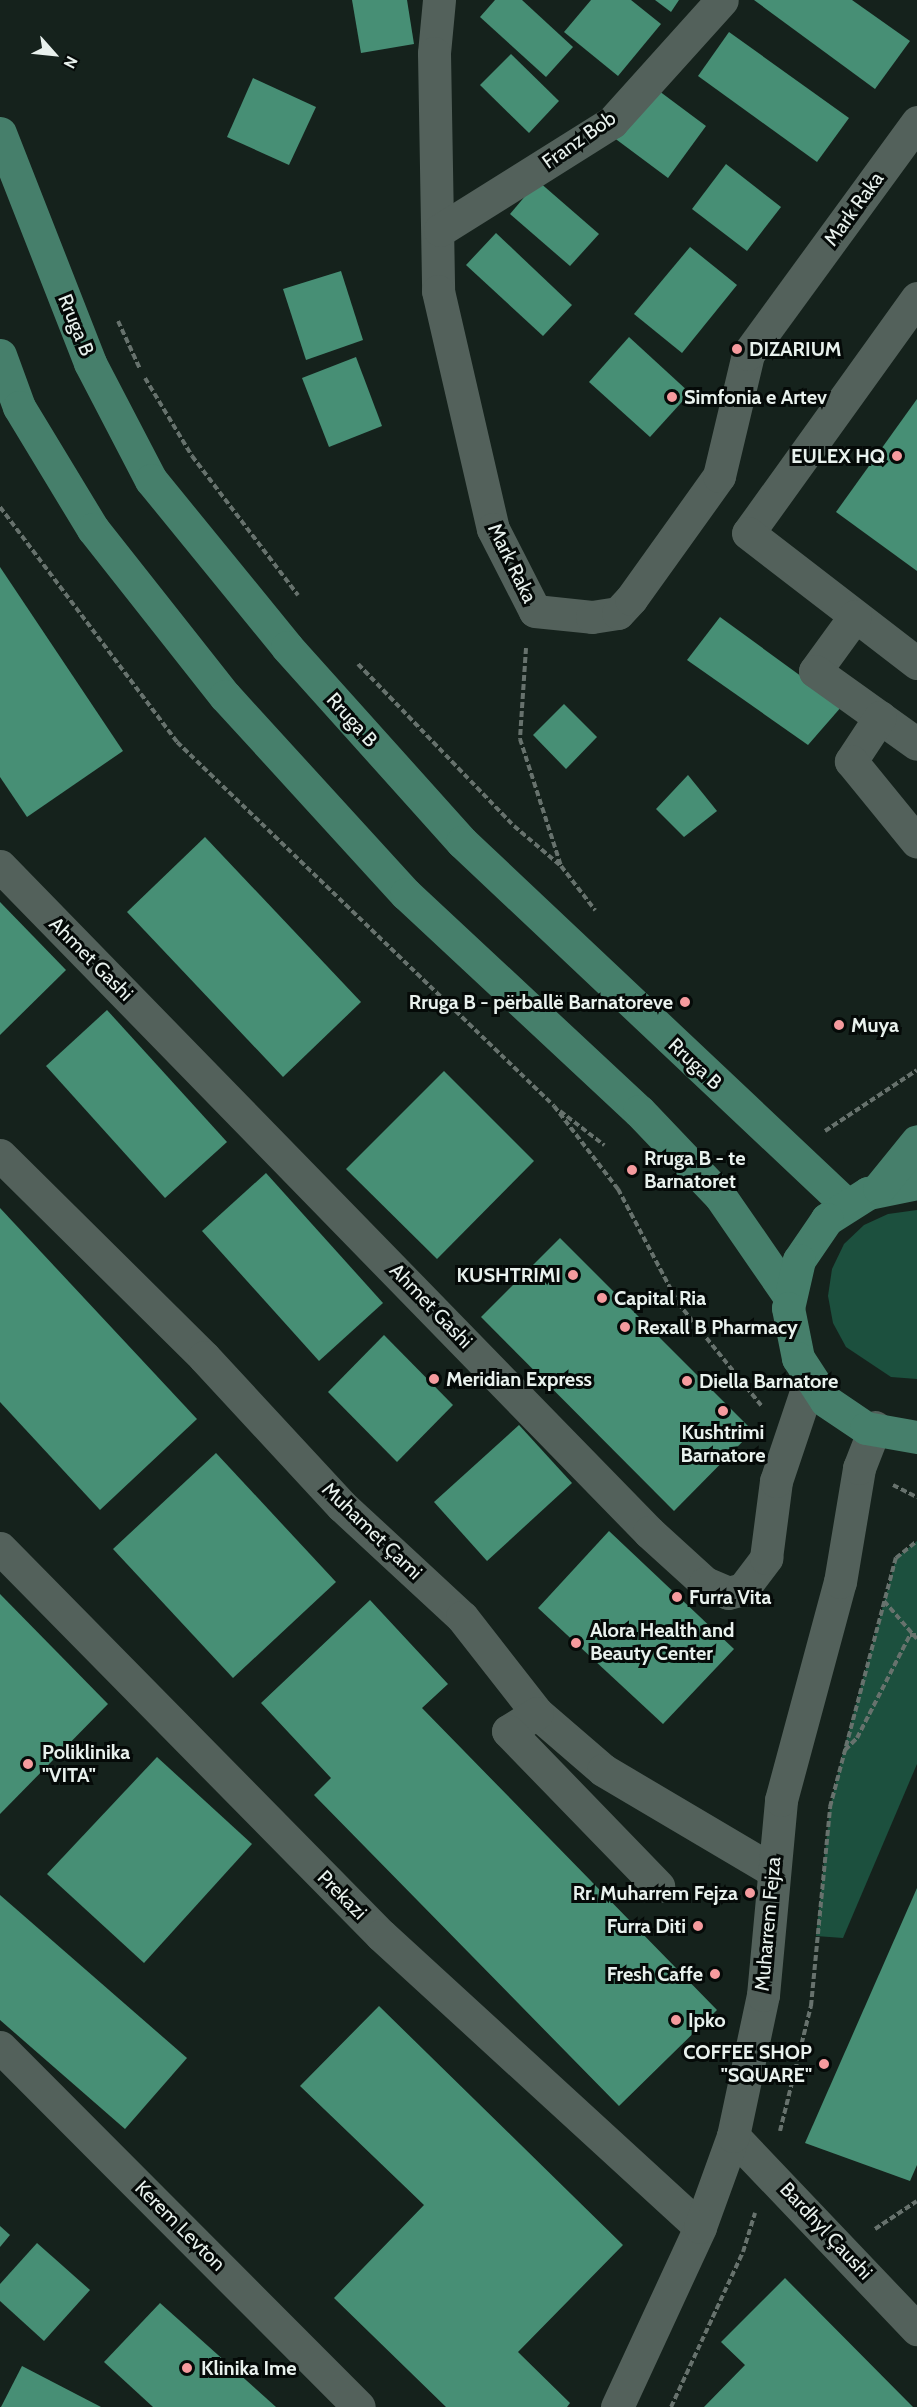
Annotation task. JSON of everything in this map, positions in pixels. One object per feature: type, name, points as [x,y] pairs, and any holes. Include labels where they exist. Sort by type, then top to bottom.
[{"type":"main road","name":"Rruga B","points":[[0,133],[90,363],[151,480],[287,647],[462,842],[846,1204]]},
{"type":"main road","points":[[0,355],[19,407],[93,529],[225,696],[406,894],[639,1111],[720,1196],[789,1296]]},
{"type":"main road","points":[[879,1188],[917,1142]]},
{"type":"main road","points":[[917,1183],[879,1188],[846,1204],[811,1238],[789,1296],[792,1338],[810,1380],[838,1412],[874,1427],[917,1437]]},
{"type":"street","name":"Mark Raka","points":[[439,0],[434,53],[440,230],[438,291],[493,529],[535,611],[592,617],[618,613],[631,599],[719,476],[748,354],[917,122]]},
{"type":"street","name":"Franz Bob","points":[[440,230],[612,122],[722,0]]},
{"type":"street","points":[[917,298],[748,533],[917,663]]},
{"type":"street","points":[[855,616],[815,670],[917,744]]},
{"type":"street","points":[[880,717],[851,761],[917,842]]},
{"type":"street","name":"Ahmet Gashi","points":[[0,866],[705,1583],[728,1593],[742,1589],[766,1558],[777,1481],[810,1380]]},
{"type":"street","name":"Muhamet Çami","points":[[0,1155],[204,1357],[365,1528],[462,1617],[537,1713],[603,1770],[772,1870]]},
{"type":"street","name":"Muharrem Fejza","points":[[617,2407],[700,2227],[733,2136],[763,1995],[772,1870],[781,1800],[840,1582],[859,1468],[874,1427]]},
{"type":"street","name":"Prekazi","points":[[0,1548],[381,1935],[700,2227]]},
{"type":"street","points":[[537,1713],[508,1731],[658,1886]]},
{"type":"street","name":"Kerem Levton","points":[[0,2047],[359,2407]]},
{"type":"street","name":"Bardhyl Çaushi","points":[[733,2136],[769,2169],[917,2330]]},
{"type":"path","points":[[143,375],[192,456],[303,601]]},
{"type":"path","points":[[0,507],[177,742],[554,1106],[604,1145]]},
{"type":"path","points":[[535,611],[523,663],[520,739],[561,866]]},
{"type":"path","points":[[356,662],[514,826],[561,866],[603,921]]},
{"type":"path","points":[[821,1133],[917,1070]]},
{"type":"path","points":[[554,1106],[618,1189],[678,1303],[738,1381],[792,1439]]},
{"type":"path","points":[[671,2407],[743,2252],[769,2169],[811,2006],[830,1807],[896,1558],[917,1541]]},
{"type":"path","points":[[884,1600],[910,1635],[917,1637]]},
{"type":"path","points":[[843,1752],[857,1738],[910,1635]]},
{"type":"path","points":[[844,2250],[917,2201]]},
{"type":"green space","points":[[917,1210],[917,1379],[891,1377],[846,1347],[833,1323],[828,1296],[832,1269],[844,1244],[864,1225],[888,1214]]},
{"type":"green space","points":[[917,1541],[917,1764],[843,1938],[816,1936],[830,1807],[843,1752],[896,1558]]},
{"type":"building","points":[[352,0],[407,0],[414,44],[361,53]]},
{"type":"building","points":[[495,0],[522,0],[573,47],[546,77],[480,17]]},
{"type":"building","points":[[591,0],[631,0],[661,24],[618,76],[564,32]]},
{"type":"building","points":[[655,0],[679,0],[671,12]]},
{"type":"building","points":[[754,0],[852,0],[910,41],[875,89]]},
{"type":"building","points":[[729,32],[849,118],[817,162],[698,76]]},
{"type":"building","points":[[511,54],[559,101],[529,133],[480,85]]},
{"type":"building","points":[[253,78],[316,107],[289,165],[227,137]]},
{"type":"building","points":[[651,85],[706,126],[668,178],[613,137]]},
{"type":"building","points":[[726,164],[781,207],[747,251],[692,209]]},
{"type":"building","points":[[538,181],[599,234],[570,266],[510,214]]},
{"type":"building","points":[[496,233],[572,305],[543,336],[466,265]]},
{"type":"building","points":[[690,247],[737,285],[682,353],[634,314]]},
{"type":"building","points":[[341,271],[363,340],[306,360],[283,289]]},
{"type":"building","points":[[629,337],[690,393],[650,437],[589,382]]},
{"type":"building","points":[[356,357],[382,426],[329,447],[302,378]]},
{"type":"building","name":"EULEX HQ","points":[[917,399],[917,571],[836,512]]},
{"type":"building","points":[[0,567],[123,751],[27,817],[0,777]]},
{"type":"building","points":[[720,617],[842,706],[808,745],[687,660]]},
{"type":"building","points":[[564,704],[597,737],[566,769],[533,735]]},
{"type":"building","points":[[688,775],[717,811],[684,837],[656,809]]},
{"type":"building","points":[[205,837],[361,1002],[283,1077],[127,912]]},
{"type":"building","points":[[0,902],[66,970],[0,1035]]},
{"type":"building","points":[[107,1010],[227,1142],[165,1198],[46,1066]]},
{"type":"building","points":[[444,1071],[534,1161],[437,1259],[346,1169]]},
{"type":"building","points":[[266,1173],[383,1303],[319,1361],[202,1231]]},
{"type":"building","points":[[0,1208],[197,1419],[100,1510],[0,1402]]},
{"type":"building","points":[[560,1238],[753,1431],[674,1511],[481,1317]]},
{"type":"building","points":[[384,1335],[453,1405],[397,1462],[328,1392]]},
{"type":"building","points":[[519,1425],[572,1483],[487,1561],[434,1502]]},
{"type":"building","points":[[216,1453],[336,1582],[233,1678],[113,1549]]},
{"type":"building","points":[[609,1531],[734,1649],[663,1724],[538,1608]]},
{"type":"building","points":[[0,1594],[108,1704],[0,1814]]},
{"type":"building","points":[[370,1600],[448,1684],[422,1708],[717,2010],[619,2106],[314,1795],[331,1778],[261,1703]]},
{"type":"building","points":[[157,1757],[252,1844],[144,1963],[47,1874]]},
{"type":"building","points":[[917,1888],[917,2165],[910,2181],[805,2143]]},
{"type":"building","points":[[0,1895],[187,2058],[125,2129],[0,2020]]},
{"type":"building","points":[[379,2006],[623,2245],[518,2352],[570,2403],[567,2407],[446,2407],[334,2298],[424,2205],[300,2086]]},
{"type":"building","points":[[0,2226],[10,2235],[0,2247]]},
{"type":"building","points":[[37,2243],[90,2290],[44,2341],[0,2301],[0,2284]]},
{"type":"building","points":[[785,2278],[913,2407],[704,2407],[745,2365],[721,2342]]},
{"type":"building","points":[[160,2303],[276,2407],[153,2407],[104,2362]]},
{"type":"building","points":[[22,2366],[101,2407],[1,2407]]},
{"type":"place","name":"DIZARIUM","points":[[737,349]]},
{"type":"place","name":"Simfonia e Artev","points":[[672,397]]},
{"type":"place","name":"EULEX HQ","points":[[897,456]]},
{"type":"place","name":"Rruga B - përballë Barnatoreve","points":[[685,1002]]},
{"type":"place","name":"Muya","points":[[839,1025]]},
{"type":"place","name":"Rruga B - te Barnatoret","points":[[632,1170]]},
{"type":"place","name":"KUSHTRIMI","points":[[573,1275]]},
{"type":"place","name":"Capital Ria","points":[[602,1298]]},
{"type":"place","name":"Rexall B Pharmacy","points":[[625,1327]]},
{"type":"place","name":"Meridian Express","points":[[434,1379]]},
{"type":"place","name":"Diella Barnatore","points":[[687,1381]]},
{"type":"place","name":"Kushtrimi Barnatore","points":[[723,1411]]},
{"type":"place","name":"Furra Vita","points":[[677,1597]]},
{"type":"place","name":"Alora Health and Beauty Center","points":[[576,1643]]},
{"type":"place","name":"Poliklinika \"VITA\"","points":[[28,1764]]},
{"type":"place","name":"Rr. Muharrem Fejza","points":[[750,1893]]},
{"type":"place","name":"Furra Diti","points":[[698,1926]]},
{"type":"place","name":"Fresh Caffe","points":[[715,1974]]},
{"type":"place","name":"Ipko","points":[[676,2020]]},
{"type":"place","name":"COFFEE SHOP \"SQUARE\"","points":[[824,2064]]},
{"type":"place","name":"Klinika Ime","points":[[187,2368]]}]
